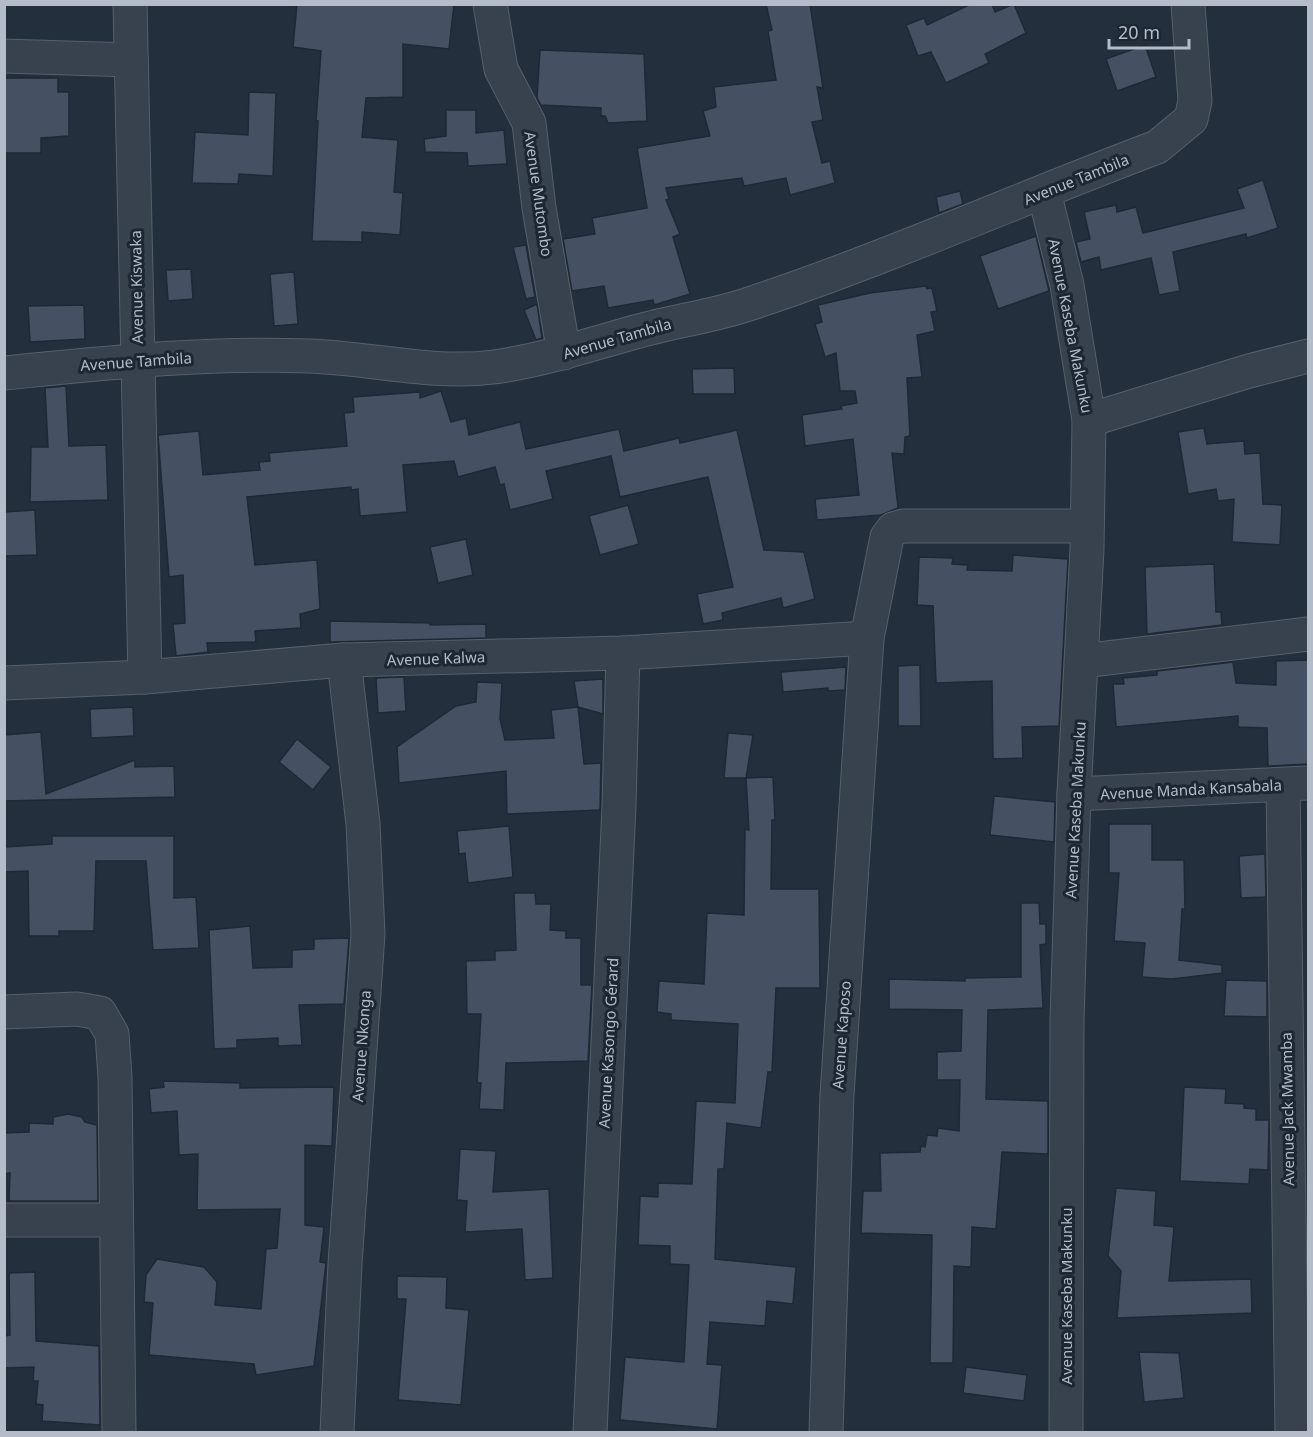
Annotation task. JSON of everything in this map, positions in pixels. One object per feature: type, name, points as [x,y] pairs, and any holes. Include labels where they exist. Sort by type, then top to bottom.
[{"type":"street","name":"Avenue Kiswaka","points":[[130,4],[145,677]]},
{"type":"street","name":"Avenue Mutombo","points":[[490,4],[501,69],[528,123],[539,208],[564,353]]},
{"type":"street","name":"Avenue Tambila","points":[[4,373],[137,359],[247,355],[313,356],[448,370],[493,367],[564,353],[662,324],[746,305],[1157,147],[1191,119],[1195,101],[1188,4]]},
{"type":"street","points":[[4,56],[131,60]]},
{"type":"street","name":"Avenue Kaseba Makunku","points":[[1044,192],[1067,285],[1089,420],[1087,526],[1074,794],[1067,1020],[1066,1432]]},
{"type":"street","points":[[1089,420],[1249,371],[1308,356]]},
{"type":"street","name":"Avenue Kaposo","points":[[826,1432],[837,1095],[867,638],[887,537],[893,529],[903,526],[1087,526]]},
{"type":"street","points":[[1082,661],[1308,634]]},
{"type":"street","name":"Avenue Kalwa","points":[[4,683],[145,677],[344,660],[623,653],[867,638]]},
{"type":"street","name":"Avenue Kasongo Gérard","points":[[590,1432],[619,806],[623,653]]},
{"type":"street","name":"Avenue Nkonga","points":[[337,1432],[345,1264],[368,934],[363,824],[344,660]]},
{"type":"street","name":"Avenue Manda Kansabala","points":[[1074,794],[1296,784]]},
{"type":"street","name":"Avenue Jack Mwamba","points":[[1292,1432],[1296,784]]},
{"type":"street","points":[[4,1012],[77,1009],[100,1013],[112,1034],[115,1077],[119,1432]]},
{"type":"street","points":[[4,1220],[115,1220]]},
{"type":"building","points":[[297,4],[454,4],[449,49],[403,44],[403,97],[366,98],[362,137],[398,140],[394,192],[403,193],[400,235],[362,232],[362,242],[312,241],[321,51],[293,47]]},
{"type":"building","points":[[766,4],[810,4],[823,88],[817,87],[823,120],[812,122],[822,163],[830,161],[835,183],[790,195],[786,178],[744,186],[742,178],[666,188],[669,199],[666,200],[680,234],[673,237],[690,294],[654,305],[653,300],[608,308],[604,286],[572,291],[563,239],[595,234],[592,218],[647,208],[637,148],[710,136],[703,111],[716,107],[714,87],[776,80],[768,31],[772,30]]},
{"type":"building","points":[[971,4],[992,4],[995,12],[1014,4],[1026,33],[985,54],[989,63],[946,83],[931,52],[918,56],[906,25],[924,18],[927,25]]},
{"type":"building","points":[[1145,45],[1156,77],[1117,91],[1106,59]]},
{"type":"building","points":[[540,50],[644,54],[647,121],[608,123],[605,116],[601,116],[601,108],[541,105],[537,98]]},
{"type":"building","points":[[4,78],[58,78],[58,92],[69,92],[69,136],[41,138],[41,153],[4,153]]},
{"type":"building","points":[[249,92],[276,93],[273,176],[239,174],[238,184],[192,183],[195,132],[248,135]]},
{"type":"building","points":[[446,110],[476,110],[476,133],[504,130],[507,164],[468,166],[467,153],[425,152],[424,139],[446,136]]},
{"type":"building","points":[[1263,180],[1278,228],[1247,238],[1246,234],[1173,252],[1180,291],[1159,295],[1151,258],[1101,270],[1099,257],[1081,262],[1076,242],[1090,239],[1084,212],[1116,205],[1117,212],[1136,207],[1143,233],[1244,208],[1237,189]]},
{"type":"building","points":[[960,191],[963,204],[939,213],[936,197]]},
{"type":"building","points":[[1036,236],[1049,291],[998,309],[980,256]]},
{"type":"building","points":[[526,245],[535,297],[526,299],[513,247]]},
{"type":"building","points":[[191,269],[193,299],[168,301],[166,270]]},
{"type":"building","points":[[294,272],[298,324],[274,326],[270,274]]},
{"type":"building","points":[[926,286],[927,289],[932,288],[937,311],[931,312],[935,331],[917,335],[922,377],[907,378],[910,436],[905,437],[904,454],[892,453],[898,508],[881,515],[817,520],[815,499],[859,495],[853,439],[805,446],[802,415],[842,409],[841,406],[857,403],[855,391],[840,391],[836,353],[825,357],[815,324],[822,322],[818,305],[870,293]]},
{"type":"building","points":[[537,304],[542,338],[536,340],[524,310]]},
{"type":"building","points":[[84,305],[85,339],[30,342],[28,306]]},
{"type":"building","points":[[734,368],[735,394],[693,394],[692,369]]},
{"type":"building","points":[[66,386],[69,446],[106,445],[108,500],[30,502],[31,447],[48,447],[45,388]]},
{"type":"building","points":[[441,391],[451,422],[466,418],[469,435],[520,422],[526,449],[619,429],[624,451],[679,438],[680,443],[737,430],[764,550],[804,552],[815,599],[783,608],[781,598],[722,613],[723,620],[703,624],[697,594],[733,587],[708,477],[620,497],[611,456],[546,471],[553,499],[510,510],[504,484],[500,485],[495,467],[458,477],[454,461],[403,465],[407,512],[360,516],[358,489],[351,490],[351,487],[247,497],[255,565],[317,560],[320,609],[300,614],[301,628],[255,631],[256,642],[207,643],[208,652],[176,656],[173,624],[185,623],[183,575],[169,577],[158,435],[199,431],[203,475],[260,470],[259,462],[270,461],[269,453],[347,446],[344,413],[354,412],[353,397],[420,392],[420,398]]},
{"type":"building","points":[[1204,428],[1207,444],[1244,441],[1245,454],[1260,453],[1263,504],[1282,505],[1280,545],[1232,542],[1234,499],[1218,501],[1216,489],[1188,494],[1178,432]]},
{"type":"building","points":[[628,505],[639,544],[600,555],[589,516]]},
{"type":"building","points":[[35,510],[37,555],[4,556],[4,512]]},
{"type":"building","points":[[466,539],[473,575],[438,583],[430,547]]},
{"type":"building","points":[[1013,555],[1068,559],[1059,726],[1022,727],[1023,758],[993,759],[992,681],[936,683],[933,606],[917,605],[919,557],[953,558],[952,564],[968,565],[967,570],[1012,571]]},
{"type":"building","points":[[1214,564],[1216,612],[1221,612],[1222,625],[1147,634],[1145,567]]},
{"type":"building","points":[[330,621],[430,623],[430,625],[486,624],[486,638],[330,642]]},
{"type":"building","points":[[1308,660],[1308,764],[1268,766],[1267,728],[1238,727],[1238,716],[1116,727],[1113,684],[1124,684],[1123,678],[1157,675],[1157,671],[1233,662],[1236,683],[1276,685],[1276,661]]},
{"type":"building","points":[[920,665],[921,726],[898,726],[898,666]]},
{"type":"building","points":[[846,667],[845,690],[828,691],[828,688],[783,692],[781,672]]},
{"type":"building","points":[[404,677],[406,711],[378,713],[376,678]]},
{"type":"building","points":[[603,679],[603,714],[578,707],[574,681]]},
{"type":"building","points":[[477,682],[502,683],[500,719],[505,740],[554,738],[551,710],[578,707],[584,764],[601,763],[600,810],[507,814],[506,771],[399,783],[397,747],[456,706],[476,702]]},
{"type":"building","points":[[133,707],[134,736],[91,738],[90,709]]},
{"type":"building","points":[[41,732],[46,794],[135,760],[135,767],[174,766],[175,797],[4,801],[4,735]]},
{"type":"building","points":[[728,733],[753,735],[746,778],[724,778]]},
{"type":"building","points":[[297,739],[331,767],[313,790],[279,762]]},
{"type":"building","points":[[773,777],[775,820],[772,820],[771,889],[819,889],[820,988],[776,988],[772,1072],[768,1072],[761,1128],[727,1123],[724,1169],[718,1169],[715,1259],[796,1267],[793,1304],[767,1301],[765,1326],[710,1322],[707,1364],[722,1365],[717,1429],[620,1420],[625,1357],[684,1362],[689,1265],[670,1264],[670,1246],[638,1245],[640,1196],[658,1197],[658,1183],[692,1184],[696,1101],[735,1103],[738,1024],[671,1020],[671,1014],[657,1012],[659,981],[704,984],[707,913],[744,915],[745,829],[749,830],[746,778]]},
{"type":"building","points":[[994,796],[1055,802],[1054,842],[990,835]]},
{"type":"building","points":[[1109,824],[1152,824],[1152,860],[1184,860],[1185,909],[1182,909],[1179,960],[1222,965],[1222,973],[1172,979],[1142,977],[1145,943],[1114,941],[1119,873],[1109,873]]},
{"type":"building","points":[[509,826],[513,877],[468,883],[465,853],[459,854],[457,831]]},
{"type":"building","points":[[52,836],[174,836],[174,898],[196,897],[199,948],[153,950],[146,861],[96,861],[94,931],[59,931],[59,936],[29,936],[28,871],[4,872],[4,847],[52,844]]},
{"type":"building","points":[[1265,854],[1266,897],[1241,898],[1239,856]]},
{"type":"building","points":[[514,893],[535,893],[536,904],[551,904],[550,930],[566,931],[566,938],[581,938],[581,985],[592,985],[588,1061],[506,1063],[504,1110],[479,1109],[481,1083],[477,1083],[481,1014],[467,1014],[466,961],[495,960],[495,951],[516,950]]},
{"type":"building","points":[[1021,903],[1039,903],[1040,924],[1046,924],[1046,944],[1040,945],[1043,1008],[988,1010],[986,1099],[1048,1101],[1048,1154],[1002,1152],[996,1229],[972,1227],[971,1267],[954,1266],[953,1363],[930,1363],[932,1235],[861,1233],[863,1191],[881,1191],[880,1153],[920,1152],[921,1146],[925,1147],[927,1135],[937,1136],[938,1128],[959,1131],[960,1080],[937,1080],[937,1052],[961,1051],[962,1010],[889,1009],[889,979],[965,981],[965,978],[1021,977]]},
{"type":"building","points":[[250,926],[253,968],[292,967],[292,950],[314,949],[314,939],[349,938],[344,1004],[299,1005],[302,1045],[278,1046],[278,1038],[237,1040],[237,1048],[214,1049],[209,930]]},
{"type":"building","points":[[1226,980],[1267,981],[1267,1017],[1224,1016]]},
{"type":"building","points":[[163,1081],[240,1083],[240,1088],[334,1087],[332,1146],[305,1145],[305,1225],[324,1227],[320,1262],[326,1263],[314,1366],[256,1375],[254,1364],[149,1355],[153,1303],[144,1302],[146,1275],[157,1259],[204,1267],[217,1282],[215,1305],[261,1309],[266,1249],[277,1248],[280,1209],[197,1210],[198,1154],[179,1155],[177,1111],[151,1113],[149,1089],[164,1087]]},
{"type":"building","points":[[1184,1087],[1226,1089],[1225,1103],[1244,1104],[1244,1108],[1256,1109],[1256,1120],[1269,1120],[1268,1170],[1250,1169],[1249,1184],[1180,1181]]},
{"type":"building","points":[[68,1114],[82,1117],[85,1122],[97,1125],[98,1201],[9,1201],[10,1173],[4,1174],[4,1133],[29,1132],[29,1123],[53,1124],[53,1117]]},
{"type":"building","points":[[460,1149],[496,1151],[493,1192],[549,1189],[553,1278],[525,1280],[522,1229],[465,1232],[467,1201],[457,1200]]},
{"type":"building","points":[[1116,1188],[1156,1191],[1154,1225],[1174,1227],[1169,1281],[1251,1279],[1252,1313],[1117,1318],[1121,1271],[1108,1256]]},
{"type":"building","points":[[35,1272],[36,1341],[99,1346],[100,1425],[42,1421],[43,1405],[36,1404],[38,1381],[33,1381],[34,1367],[4,1368],[4,1336],[10,1335],[9,1273]]},
{"type":"building","points":[[397,1276],[447,1277],[446,1308],[469,1310],[461,1405],[398,1400],[406,1299],[397,1299]]},
{"type":"building","points":[[1139,1352],[1179,1353],[1184,1398],[1144,1402]]},
{"type":"building","points":[[966,1367],[1027,1375],[1024,1401],[963,1393]]}]
